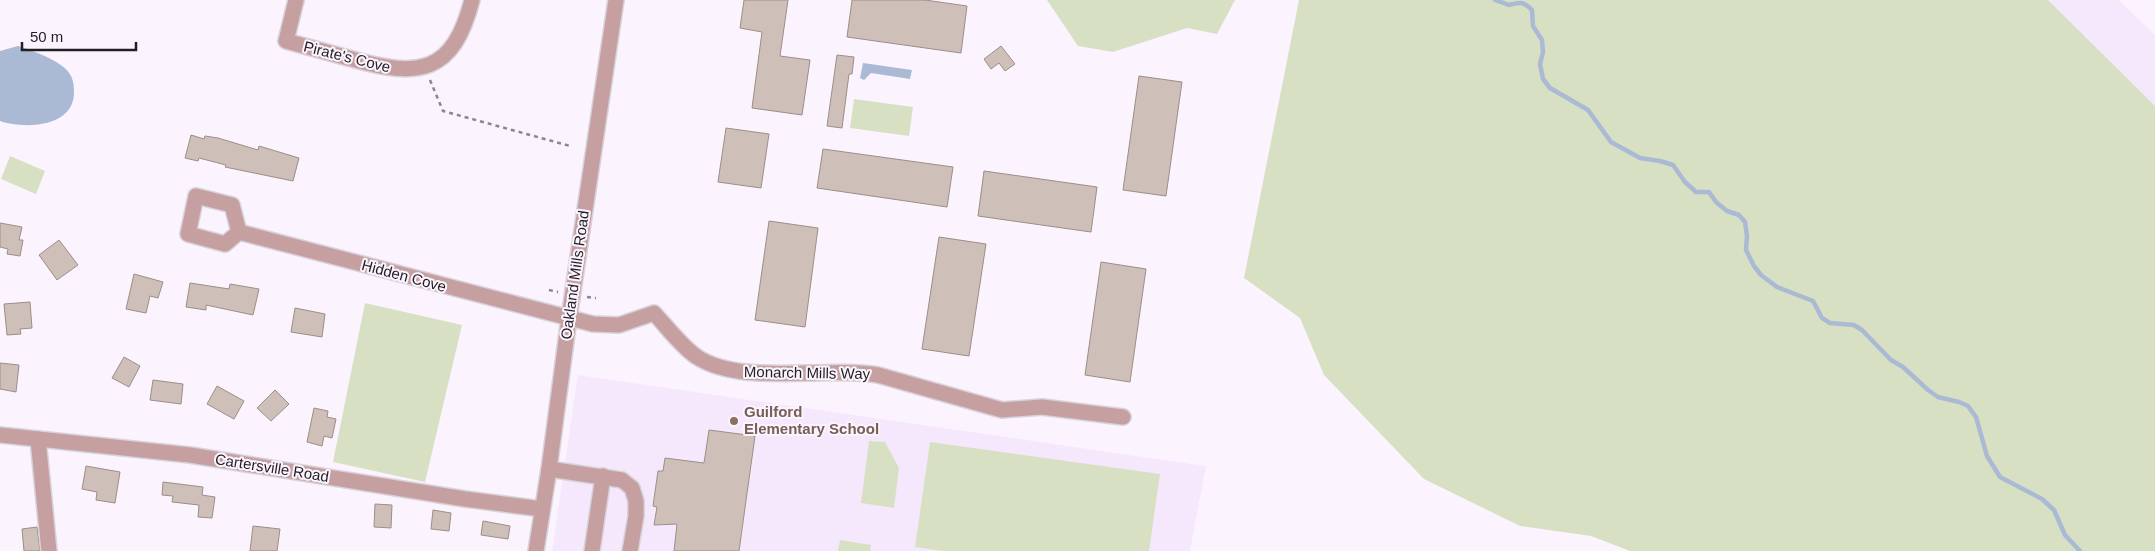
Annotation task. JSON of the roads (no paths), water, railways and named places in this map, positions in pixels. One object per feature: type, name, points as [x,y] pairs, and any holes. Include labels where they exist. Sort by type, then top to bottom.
[{"type":"street","name":"Pirate's Cove","points":[[296,0],[286,40],[381,68],[406,70],[425,67],[437,61],[450,50],[467,20],[472,0]]},
{"type":"street","name":"Oakland Mills Road","points":[[536,551],[550,469],[569,318],[616,0]]},
{"type":"street","name":"Hidden Cove","points":[[239,232],[569,318]]},
{"type":"street","name":"Monarch Mills Way","points":[[569,318],[593,324],[619,324],[654,313],[696,356],[718,367],[735,371],[858,371],[1002,410],[1042,407],[1123,418]]},
{"type":"street","name":"Cartersville Road","points":[[0,435],[190,455],[465,499],[542,509]]},
{"type":"street","points":[[38,439],[49,551]]},
{"type":"street","points":[[550,469],[622,480],[632,488],[636,501],[636,516],[630,551]]},
{"type":"street","points":[[592,551],[603,476]]},
{"type":"water","points":[[18,46],[55,61],[71,76],[74,95],[71,106],[65,114],[56,120],[33,125],[10,124],[0,121],[0,51]]},
{"type":"water","points":[[863,63],[912,70],[910,79],[871,73],[864,80],[860,78]]},
{"type":"waterway","points":[[1495,0],[1509,5],[1521,3],[1532,10],[1533,26],[1542,40],[1543,52],[1540,64],[1543,79],[1550,88],[1588,110],[1611,142],[1640,158],[1673,165],[1685,182],[1696,192],[1709,192],[1716,202],[1727,211],[1739,215],[1745,222],[1746,250],[1761,275],[1777,287],[1813,301],[1822,318],[1830,323],[1854,325],[1862,330],[1891,360],[1903,367],[1938,397],[1968,406],[1976,417],[1987,456],[2000,477],[2042,499],[2054,510],[2065,535],[2080,551]]},
{"type":"place","name":"Guilford Elementary School","points":[[734,421]]}]
